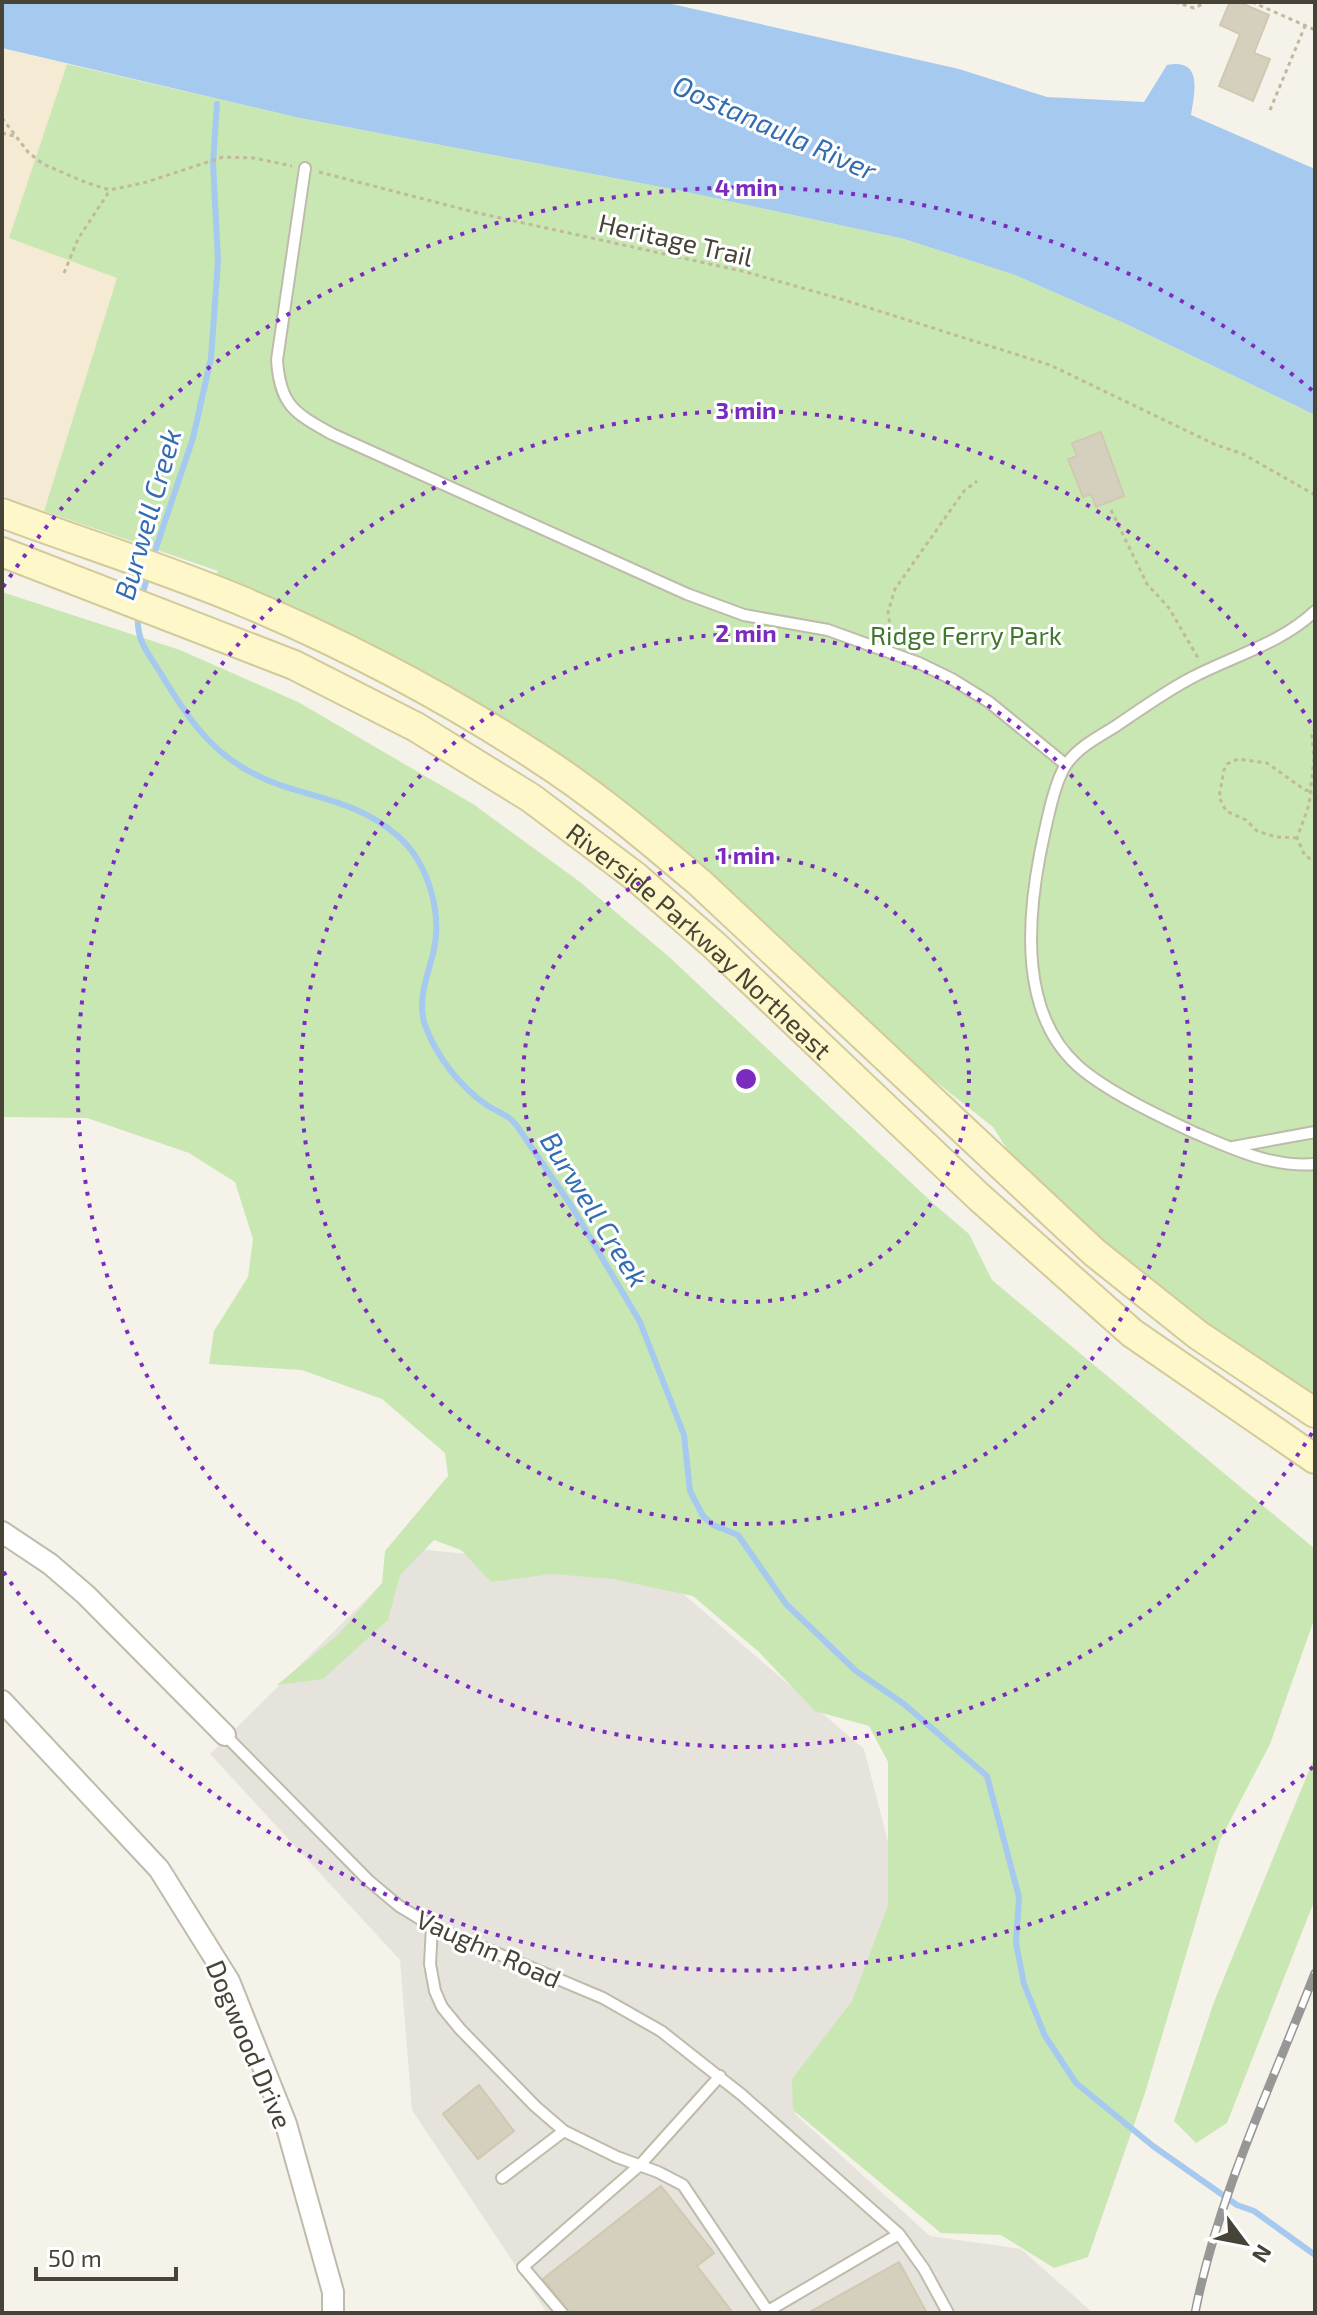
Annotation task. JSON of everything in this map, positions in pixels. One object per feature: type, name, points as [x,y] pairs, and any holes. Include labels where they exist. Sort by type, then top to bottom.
[{"type":"main road","name":"Riverside Parkway Northeast","points":[[2,513],[213,590],[364,657],[539,758],[647,837],[748,926],[1132,1333],[1315,1459]]},
{"type":"main road","name":"Riverside Parkway Northeast","points":[[2,552],[294,665],[416,727],[531,798],[636,877],[1001,1191],[1198,1335],[1315,1413]]},
{"type":"street","name":"Vaughn Road","points":[[2,1532],[50,1564],[86,1595],[225,1735]]},
{"type":"street","name":"Dogwood Drive","points":[[2,1701],[159,1869],[229,1981],[286,2124],[333,2292],[333,2313]]},
{"type":"lane","points":[[305,168],[277,360],[278,382],[284,398],[295,412],[345,440],[687,594],[744,615],[828,630],[896,654],[952,679],[989,702],[1065,764]]},
{"type":"lane","points":[[1315,611],[1286,633],[1167,693],[1078,750],[1065,764],[1043,837],[1034,887],[1031,968],[1042,1010],[1056,1037],[1077,1065],[1149,1110],[1231,1148],[1277,1161],[1315,1164]]},
{"type":"lane","points":[[1231,1148],[1315,1132]]},
{"type":"lane","name":"Vaughn Road","points":[[225,1735],[378,1890],[399,1906],[432,1926],[620,2006],[661,2031],[720,2076],[899,2234],[924,2269],[948,2313]]},
{"type":"lane","points":[[432,1926],[431,1974],[442,2007],[497,2068],[564,2131],[683,2185],[769,2312],[899,2234]]},
{"type":"lane","points":[[562,2313],[523,2267],[640,2165],[720,2076]]},
{"type":"lane","points":[[502,2178],[564,2131]]},
{"type":"path","points":[[1175,2],[1194,8],[1207,2]]},
{"type":"path","points":[[1252,2],[1315,30]]},
{"type":"path","points":[[1270,110],[1305,26]]},
{"type":"path","points":[[2,118],[28,152],[43,164],[110,190],[78,239],[64,273]]},
{"type":"path","points":[[2,133],[16,137]]},
{"type":"path","name":"Heritage Trail","points":[[110,190],[147,182],[223,157],[254,158],[305,168],[478,213],[746,272],[1050,365],[1214,444],[1243,454],[1315,495]]},
{"type":"path","points":[[896,654],[888,622],[895,589],[964,491],[977,481]]},
{"type":"path","points":[[1111,510],[1147,584],[1169,608],[1206,671]]},
{"type":"path","points":[[1315,727],[1309,805],[1297,838],[1305,856],[1315,861]]},
{"type":"path","points":[[1297,838],[1276,837],[1257,831],[1241,817],[1226,811],[1219,797],[1224,770],[1227,764],[1238,759],[1267,763],[1305,790],[1315,792]]},
{"type":"shaded area","points":[[2,48],[67,64],[10,238],[118,277],[44,511],[2,495]]},
{"type":"shaded area","points":[[417,1549],[660,1574],[864,1749],[903,1900],[795,2114],[930,2236],[1021,2249],[1093,2313],[547,2313],[412,2110],[400,1960],[210,1754]]},
{"type":"green space","name":"Ridge Ferry Park","points":[[67,64],[300,118],[682,191],[904,239],[1015,275],[1124,323],[1315,415],[1315,1399],[1200,1321],[1127,1263],[1018,1166],[993,1127],[901,1054],[696,863],[213,579],[218,571],[44,511],[117,278],[9,238]]},
{"type":"green space","points":[[2,592],[180,650],[298,702],[473,804],[580,882],[668,956],[969,1234],[992,1280],[1315,1549],[1315,1617],[1270,1744],[1220,1840],[1145,2093],[1088,2257],[1054,2268],[1001,2235],[941,2233],[793,2110],[792,2079],[852,2001],[888,1905],[888,1762],[869,1726],[815,1711],[759,1652],[693,1596],[613,1579],[552,1574],[491,1582],[461,1550],[434,1540],[400,1575],[388,1620],[323,1679],[277,1685],[339,1634],[382,1583],[385,1551],[448,1476],[445,1453],[382,1399],[302,1370],[209,1364],[214,1331],[248,1277],[253,1239],[235,1182],[189,1153],[87,1118],[2,1117]]},
{"type":"green space","points":[[1315,1756],[1315,1899],[1227,2123],[1196,2143],[1174,2121],[1214,2002]]},
{"type":"water","name":"Oostanaula River","points":[[2,2],[663,2],[959,69],[1047,97],[1144,102],[1167,65],[1179,64],[1192,72],[1194,80],[1191,115],[1315,169],[1315,415],[1124,323],[1015,275],[904,239],[682,191],[300,118],[2,48]]},
{"type":"building","points":[[1230,2],[1239,2],[1269,15],[1254,53],[1270,59],[1253,101],[1219,86],[1240,34],[1220,25]]},
{"type":"building","points":[[1101,432],[1124,496],[1096,507],[1091,494],[1083,497],[1068,459],[1077,456],[1072,443]]},
{"type":"building","points":[[479,2085],[514,2131],[478,2159],[443,2114]]},
{"type":"building","points":[[661,2186],[714,2253],[697,2266],[733,2313],[570,2313],[543,2279]]},
{"type":"building","points":[[899,2262],[927,2313],[808,2313]]},
{"type":"waterway","name":"Burwell Creek","points":[[152,560],[193,438],[211,358],[218,261],[213,163],[217,104]]},
{"type":"waterway","name":"Burwell Creek","points":[[141,599],[148,575]]},
{"type":"waterway","name":"Burwell Creek","points":[[138,614],[139,632],[147,653],[196,726],[222,753],[256,775],[370,817],[399,837],[418,861],[435,907],[436,939],[422,1007],[425,1025],[436,1048],[468,1090],[517,1126],[572,1207],[640,1322],[684,1435],[690,1491],[703,1516],[713,1525],[738,1535],[786,1604],[856,1671],[904,1704],[987,1776],[1019,1897],[1016,1943],[1024,1984],[1045,2036],[1076,2083],[1153,2146],[1237,2205],[1254,2211],[1315,2255]]},
{"type":"railway","points":[[1195,2313],[1217,2226],[1232,2183],[1315,1973]]}]
